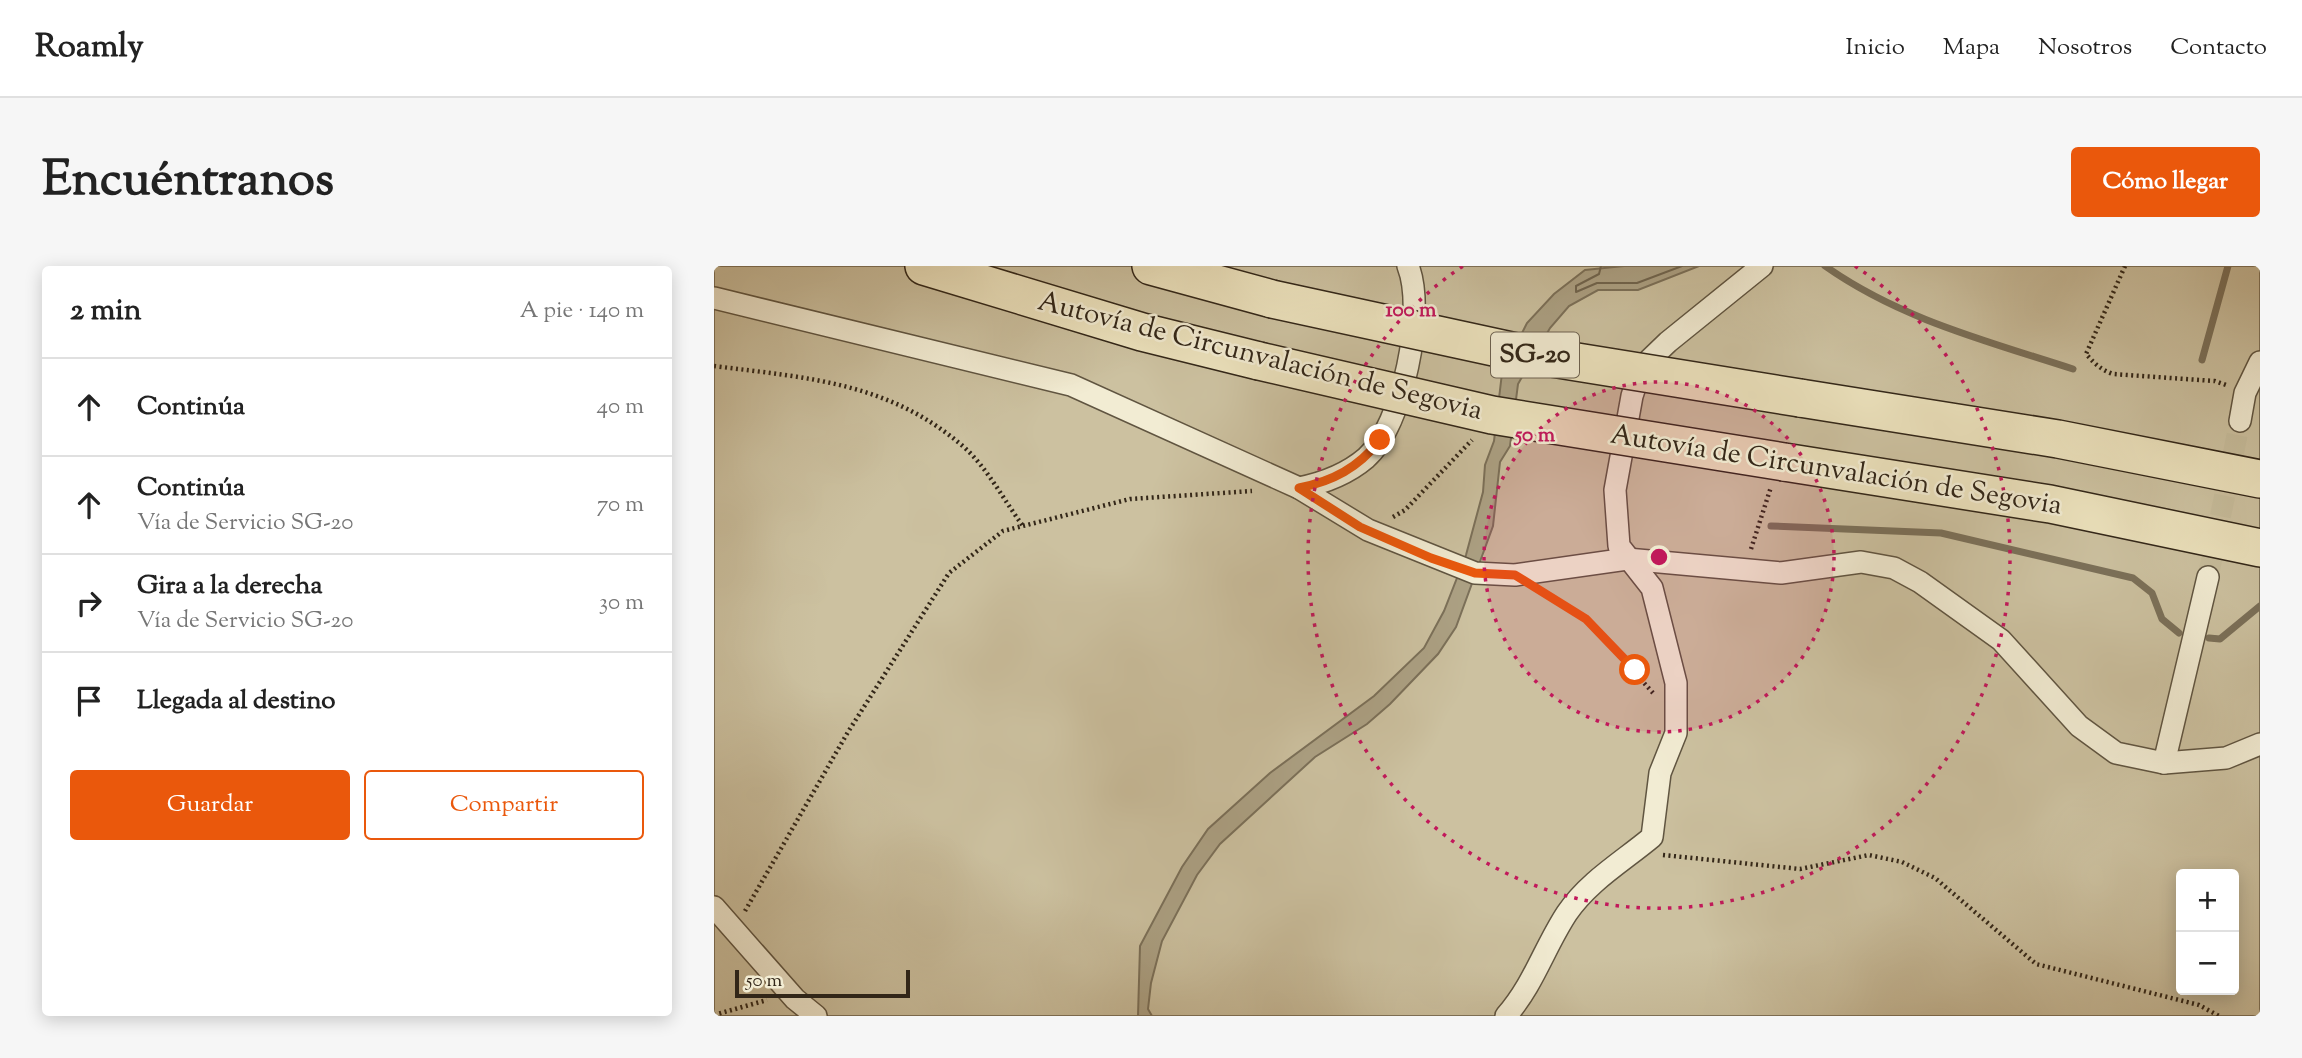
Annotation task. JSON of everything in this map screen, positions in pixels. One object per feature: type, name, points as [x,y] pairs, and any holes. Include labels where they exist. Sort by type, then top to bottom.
[{"type":"highway","name":"Autovía de Circunvalación de Segovia","points":[[924,266],[1142,332],[1492,415],[1779,471],[2049,504],[2260,548]]},
{"type":"highway","name":"SG-20","points":[[1151,266],[1272,299],[1521,353],[2058,439],[2260,479]]},
{"type":"street","points":[[1299,488],[1339,476],[1367,457],[1392,419],[1409,360],[1415,294],[1408,266]]},
{"type":"street","points":[[1506,1016],[1541,967],[1567,914],[1595,881],[1652,837],[1660,773],[1675,733],[1676,683],[1652,588],[1619,546],[1615,490],[1641,368],[1668,342],[1762,266]]},
{"type":"street","points":[[714,298],[1071,385],[1299,488],[1368,530],[1475,573],[1515,575],[1627,559],[1781,573],[1861,562],[1894,568],[1920,582],[2001,640],[2079,726],[2116,753],[2164,763],[2226,758],[2260,744]]},
{"type":"street","points":[[2240,421],[2245,393],[2260,362]]},
{"type":"street","points":[[2164,763],[2208,577]]},
{"type":"street","points":[[714,907],[795,999],[816,1016]]},
{"type":"path","points":[[2125,266],[2087,354],[2103,371],[2215,381],[2245,393]]},
{"type":"path","points":[[714,366],[839,382],[910,409],[966,449],[1023,526]]},
{"type":"path","points":[[1368,530],[1405,510],[1459,451],[1480,433]]},
{"type":"path","points":[[1763,521],[1779,471]]},
{"type":"path","points":[[734,929],[848,732],[949,573],[1003,531],[1130,499],[1299,488]]},
{"type":"path","points":[[1515,575],[1586,619],[1635,670],[1676,721]]},
{"type":"path","points":[[1639,848],[1674,859],[1800,869],[1869,855],[1902,862],[1935,878],[2036,964],[2199,1005],[2219,1016]]},
{"type":"path","points":[[714,1015],[767,1000],[795,999]]},
{"type":"shaded area","points":[[714,266],[2260,266],[2260,1016],[714,1016]]},
{"type":"water","points":[[1624,266],[1699,266],[1638,290],[1598,290],[1569,306],[1550,328],[1518,384],[1510,446],[1500,462],[1493,526],[1456,627],[1438,654],[1390,704],[1367,724],[1315,757],[1220,844],[1197,875],[1162,941],[1151,983],[1148,1009],[1152,1016],[1138,1016],[1140,946],[1182,867],[1208,829],[1270,773],[1374,696],[1424,648],[1444,611],[1466,555],[1483,492],[1485,465],[1494,441],[1502,373],[1527,323],[1554,294],[1585,270]]},
{"type":"waterway","points":[[1825,266],[1883,301],[1945,327],[2073,369]]},
{"type":"waterway","points":[[2202,360],[2228,266]]},
{"type":"waterway","points":[[1771,526],[1941,533],[2133,578],[2152,593],[2162,619],[2179,633]]},
{"type":"waterway","points":[[2209,638],[2220,639],[2260,606]]},
{"type":"tunnel","points":[[2208,577],[2240,421]]},
{"type":"route","points":[[1380,440],[1367,457],[1339,476],[1299,488],[1360,527],[1431,558],[1475,573],[1515,575],[1586,619],[1635,670]]}]
